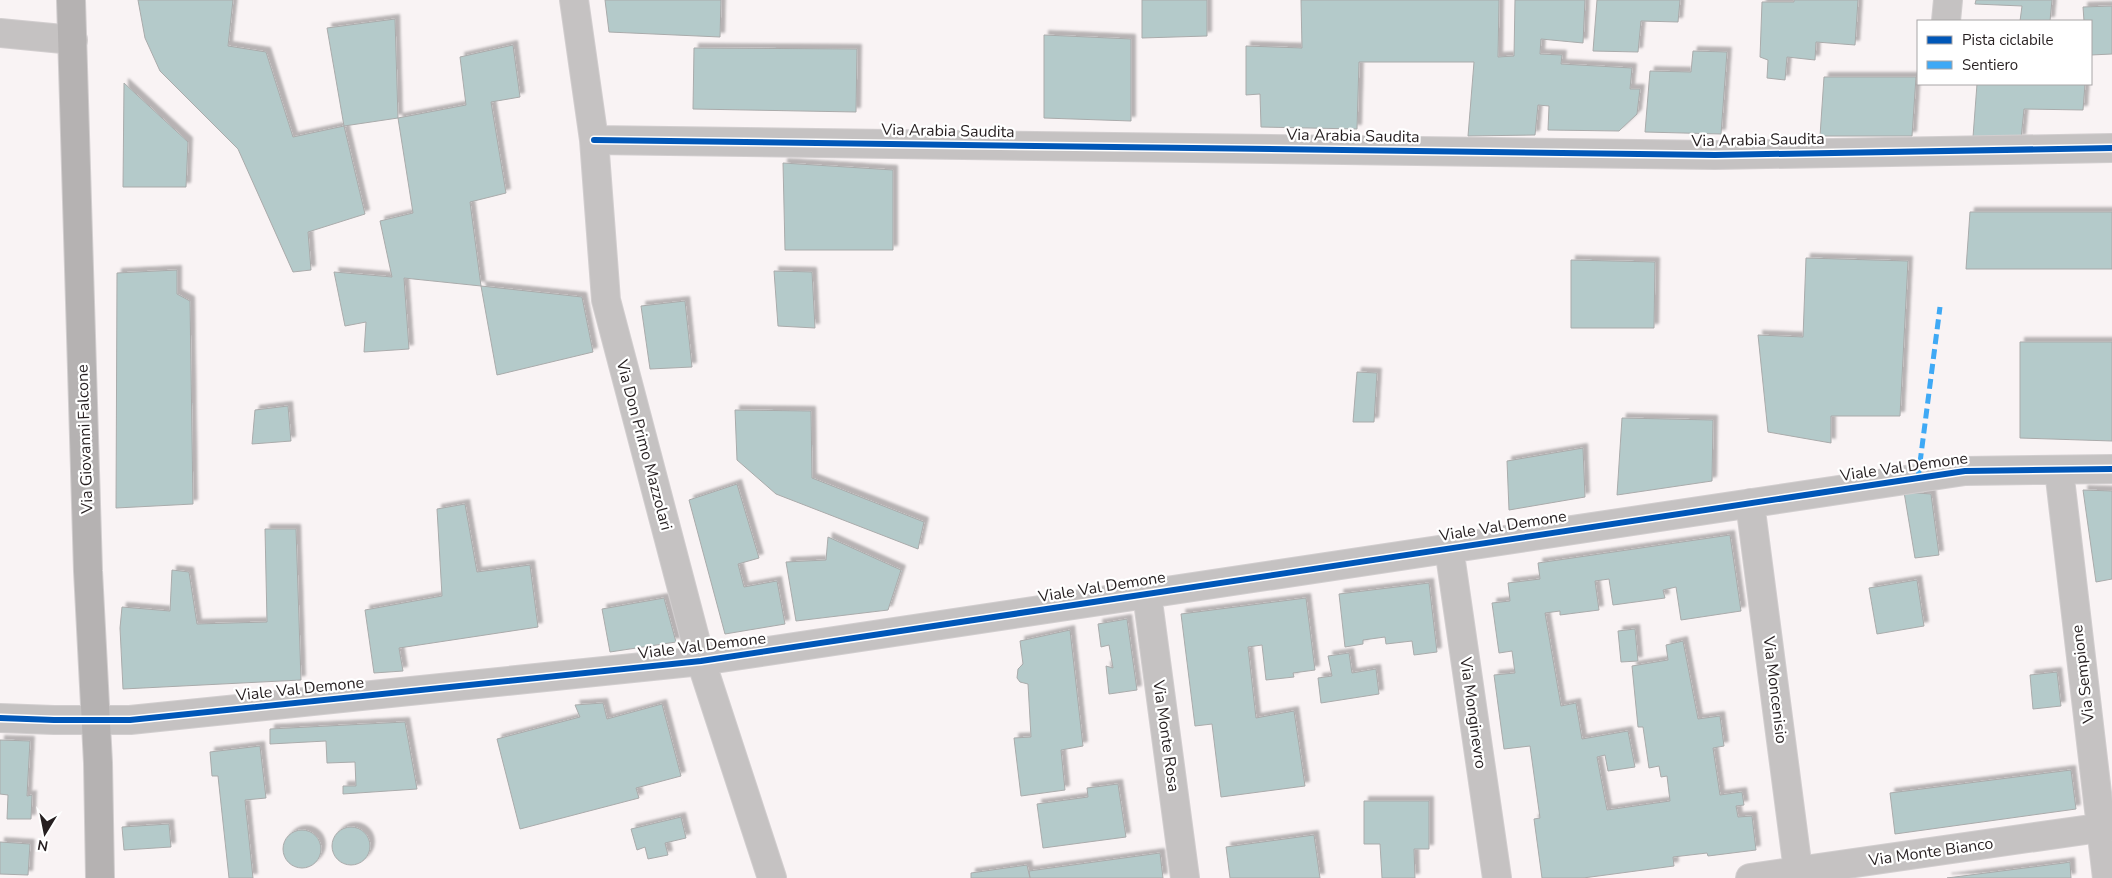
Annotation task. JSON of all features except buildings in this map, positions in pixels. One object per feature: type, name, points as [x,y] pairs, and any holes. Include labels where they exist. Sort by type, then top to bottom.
[{"type":"main road","name":"Via Giovanni Falcone","points":[[72,0],[98,763],[100,878]]},
{"type":"street","name":"Via Don Primo Mazzolari","points":[[574,0],[594,140],[606,300],[701,661],[772,878]]},
{"type":"street","points":[[1946,20],[1948,0]]},
{"type":"street","points":[[0,33],[73,40]]},
{"type":"street","name":"Via Arabia Saudita","points":[[594,140],[1715,155],[2112,148]]},
{"type":"street","name":"Viale Val Demone","points":[[0,718],[130,720],[701,661],[1965,471],[2112,469]]},
{"type":"street","name":"Via Sempione","points":[[2059,470],[2106,827],[2107,878]]},
{"type":"street","name":"Via Moncenisio","points":[[1750,503],[1799,874]]},
{"type":"street","name":"Via Monginevro","points":[[1449,548],[1497,878]]},
{"type":"street","name":"Via Monte Rosa","points":[[1147,594],[1185,878]]},
{"type":"street","name":"Via Monte Bianco","points":[[1750,878],[1799,874],[2106,827]]},
{"type":"marked path","points":[[1918,478],[1940,307]]},
{"type":"cycle path","points":[[594,140],[1715,155],[2112,148]]},
{"type":"cycle path","points":[[0,718],[130,720],[701,661],[1965,471],[2112,469]]}]
